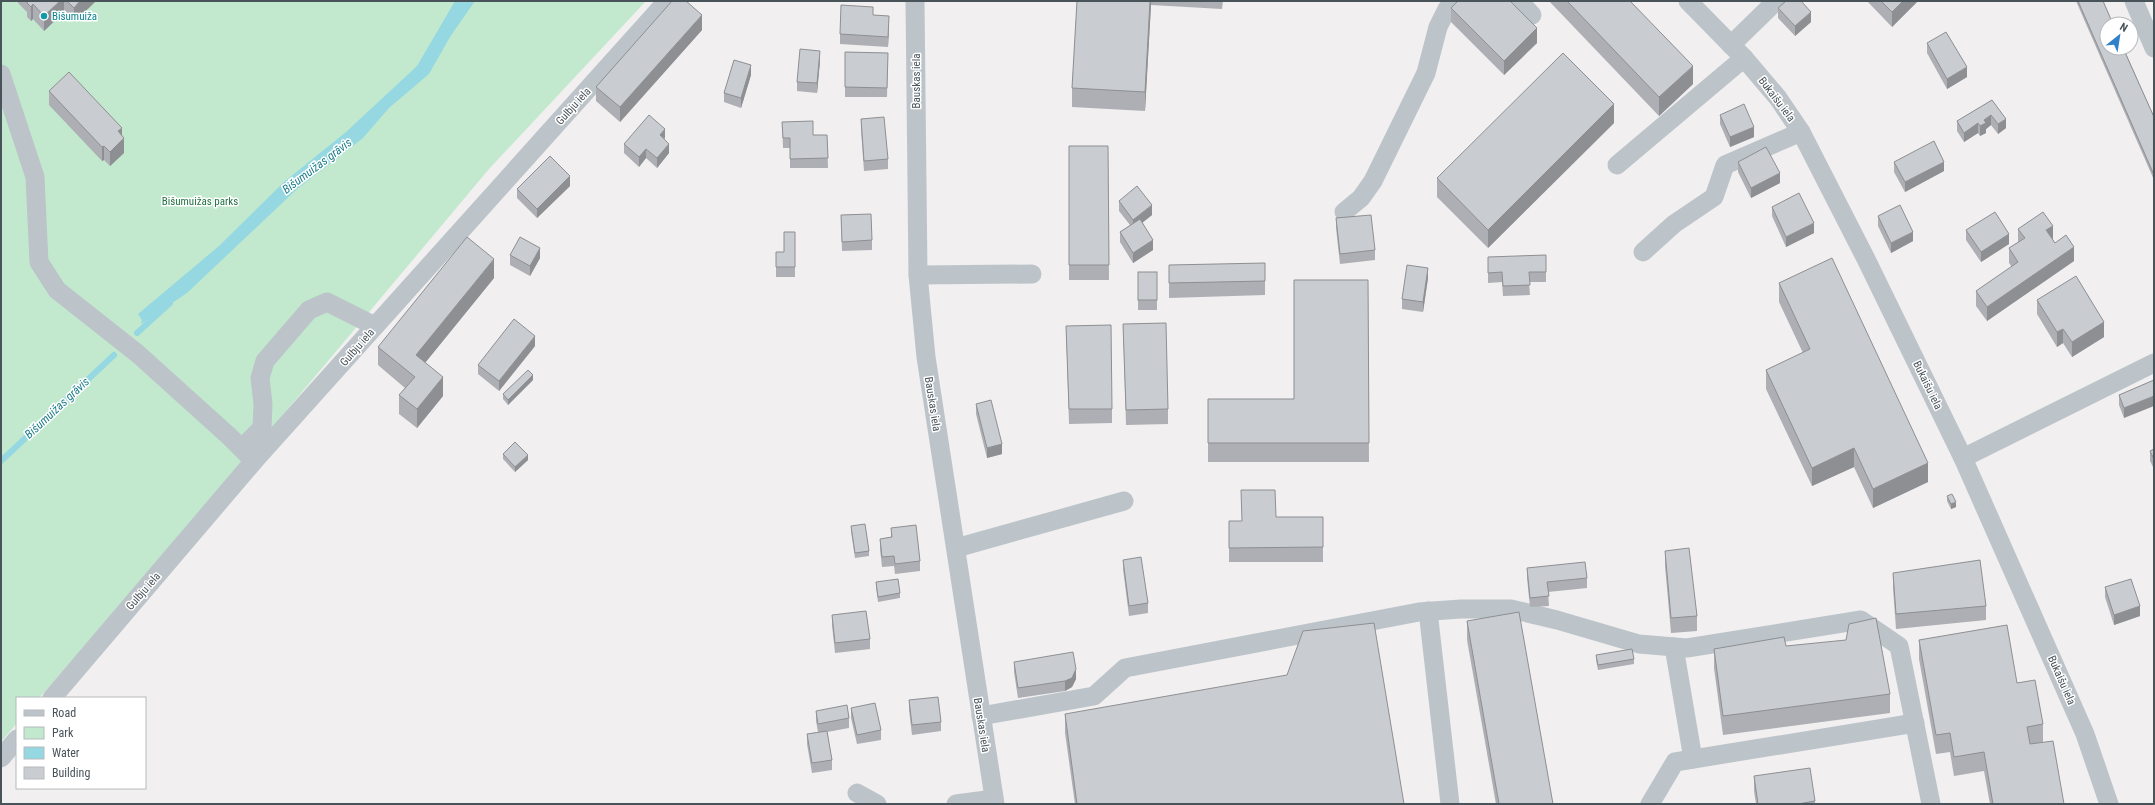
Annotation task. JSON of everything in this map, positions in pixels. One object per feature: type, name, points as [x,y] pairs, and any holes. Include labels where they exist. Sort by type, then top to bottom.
[{"type":"street","name":"Gulbju iela","points":[[53,697],[248,455],[375,326],[667,1]]},
{"type":"street","name":"Bauskas iela","points":[[915,1],[918,275],[926,357],[995,802]]},
{"type":"street","points":[[1344,212],[1361,198],[1373,181],[1426,73],[1438,27],[1447,9],[1456,1]]},
{"type":"street","points":[[1519,1],[1532,14]]},
{"type":"street","name":"Bukaišu iela","points":[[1688,1],[1738,51],[1778,98],[1801,132],[1865,257],[1963,458],[2085,734],[2109,804]]},
{"type":"street","points":[[1617,165],[1738,51],[1776,1]]},
{"type":"street","points":[[2134,1],[2154,48]]},
{"type":"street","points":[[1,74],[35,176],[39,262],[57,290],[138,354],[248,455],[262,428],[264,404],[260,378],[265,361],[309,310],[327,302],[375,326]]},
{"type":"street","points":[[1643,252],[1674,224],[1714,197],[1725,165],[1801,132]]},
{"type":"street","points":[[918,275],[1032,274]]},
{"type":"street","points":[[1963,458],[2154,363]]},
{"type":"street","points":[[956,548],[1124,501]]},
{"type":"street","points":[[981,716],[1094,696],[1125,668],[1428,611],[1461,609],[1511,610],[1558,620],[1639,644],[1687,648],[1861,620],[1899,646],[1931,804]]},
{"type":"street","points":[[1428,611],[1450,804]]},
{"type":"street","points":[[1674,647],[1693,759]]},
{"type":"street","points":[[1650,804],[1675,762],[1915,723]]},
{"type":"street","points":[[1,758],[16,740]]},
{"type":"street","points":[[857,793],[877,804]]},
{"type":"street","points":[[956,804],[995,802]]},
{"type":"green space","name":"Bišumuižas parks","points":[[1,1],[646,1],[489,169],[230,478],[40,697],[16,697],[16,724],[1,742]]},
{"type":"water","points":[[455,1],[475,1],[450,37],[429,74],[389,108],[363,138],[297,189],[187,293],[141,324],[142,320],[138,314],[219,246],[284,182],[346,132],[417,66]]},
{"type":"building","points":[[28,1],[60,1],[44,16],[33,4],[31,7],[27,3]]},
{"type":"building","points":[[67,1],[80,1],[74,8]]},
{"type":"building","points":[[672,1],[686,1],[702,15],[620,107],[596,87]]},
{"type":"building","points":[[1077,1],[1150,1],[1145,92],[1072,88]]},
{"type":"building","points":[[1458,1],[1510,1],[1537,28],[1504,61],[1451,8]]},
{"type":"building","points":[[1567,1],[1630,1],[1693,66],[1659,97]]},
{"type":"building","points":[[1786,1],[1801,1],[1811,12],[1795,26],[1778,8]]},
{"type":"building","points":[[1881,1],[1903,1],[1892,12]]},
{"type":"building","points":[[2078,1],[2103,1],[2110,16],[2099,16],[2099,49]]},
{"type":"building","points":[[841,5],[873,7],[873,15],[889,16],[888,37],[840,34]]},
{"type":"building","points":[[1946,32],[1967,67],[1947,79],[1927,43]]},
{"type":"building","points":[[800,49],[820,51],[817,83],[797,82]]},
{"type":"building","points":[[845,52],[888,53],[887,88],[845,87]]},
{"type":"building","points":[[1563,53],[1614,104],[1488,230],[1437,178]]},
{"type":"building","points":[[2102,56],[2127,56],[2154,117],[2154,175]]},
{"type":"building","points":[[734,60],[751,65],[741,98],[724,93]]},
{"type":"building","points":[[69,72],[122,128],[118,131],[124,138],[110,152],[104,146],[102,147],[49,91]]},
{"type":"building","points":[[1992,100],[2006,119],[1998,124],[1991,115],[1984,120],[1986,123],[1980,126],[1978,123],[1964,133],[1957,121]]},
{"type":"building","points":[[1744,104],[1754,127],[1730,137],[1720,115]]},
{"type":"building","points":[[649,115],[665,129],[660,135],[669,144],[657,158],[646,149],[639,157],[624,144]]},
{"type":"building","points":[[884,117],[888,159],[864,161],[861,119]]},
{"type":"building","points":[[813,121],[813,135],[827,135],[828,158],[790,159],[790,138],[783,138],[782,122]]},
{"type":"building","points":[[1934,141],[1944,162],[1905,182],[1894,162]]},
{"type":"building","points":[[1069,146],[1108,146],[1109,265],[1069,265]]},
{"type":"building","points":[[1766,147],[1780,173],[1751,188],[1738,162]]},
{"type":"building","points":[[550,156],[570,176],[537,209],[517,189]]},
{"type":"building","points":[[1137,186],[1152,205],[1133,220],[1119,201]]},
{"type":"building","points":[[1799,193],[1814,223],[1786,237],[1772,207]]},
{"type":"building","points":[[1900,205],[1913,232],[1891,243],[1878,216]]},
{"type":"building","points":[[1995,212],[2009,234],[1981,252],[1966,230]]},
{"type":"building","points":[[2043,212],[2053,226],[2046,230],[2055,243],[2066,235],[2074,247],[1987,307],[1976,291],[2018,262],[2009,248],[2025,238],[2018,229]]},
{"type":"building","points":[[871,214],[872,240],[842,242],[841,215]]},
{"type":"building","points":[[1371,215],[1375,250],[1340,254],[1336,218]]},
{"type":"building","points":[[1140,219],[1153,240],[1133,253],[1120,232]]},
{"type":"building","points":[[784,232],[795,232],[795,267],[776,267],[776,252],[784,252]]},
{"type":"building","points":[[467,237],[494,259],[416,355],[443,377],[417,409],[399,395],[415,377],[378,347]]},
{"type":"building","points":[[520,237],[540,248],[530,266],[510,255]]},
{"type":"building","points":[[1546,255],[1546,272],[1529,272],[1530,285],[1503,286],[1502,272],[1488,273],[1488,257]]},
{"type":"building","points":[[1832,258],[1928,463],[1873,489],[1854,448],[1812,468],[1766,370],[1810,349],[1779,283]]},
{"type":"building","points":[[1265,263],[1265,281],[1169,283],[1169,265]]},
{"type":"building","points":[[1407,265],[1428,268],[1423,302],[1402,299]]},
{"type":"building","points":[[1138,272],[1157,272],[1157,300],[1138,300]]},
{"type":"building","points":[[2076,276],[2104,322],[2072,342],[2063,329],[2057,332],[2037,300]]},
{"type":"building","points":[[1294,280],[1368,280],[1369,443],[1208,443],[1208,399],[1294,399]]},
{"type":"building","points":[[514,319],[535,336],[499,381],[478,365]]},
{"type":"building","points":[[1166,323],[1168,409],[1126,410],[1123,324]]},
{"type":"building","points":[[1111,325],[1112,409],[1069,409],[1066,326]]},
{"type":"building","points":[[528,370],[533,375],[508,400],[503,394]]},
{"type":"building","points":[[2154,380],[2154,396],[2124,408],[2119,395]]},
{"type":"building","points":[[991,400],[1002,444],[987,448],[976,404]]},
{"type":"building","points":[[515,442],[528,455],[515,467],[503,454]]},
{"type":"building","points":[[2154,449],[2154,459],[2150,451]]},
{"type":"building","points":[[1241,490],[1275,490],[1276,517],[1323,517],[1323,547],[1229,548],[1229,521],[1242,521]]},
{"type":"building","points":[[1952,494],[1956,502],[1951,504],[1947,496]]},
{"type":"building","points":[[865,524],[869,551],[855,553],[851,526]]},
{"type":"building","points":[[916,525],[920,561],[895,564],[894,556],[882,557],[880,539],[892,537],[891,528]]},
{"type":"building","points":[[1689,548],[1697,616],[1671,618],[1665,551]]},
{"type":"building","points":[[1141,557],[1148,603],[1129,606],[1123,560]]},
{"type":"building","points":[[1980,560],[1986,606],[1896,614],[1893,573]]},
{"type":"building","points":[[1585,562],[1587,578],[1547,582],[1549,596],[1530,598],[1527,568]]},
{"type":"building","points":[[898,579],[900,593],[878,597],[876,582]]},
{"type":"building","points":[[2131,579],[2140,606],[2114,615],[2105,587]]},
{"type":"building","points":[[866,611],[870,639],[835,643],[832,615]]},
{"type":"building","points":[[1519,612],[1553,804],[1499,804],[1467,621]]},
{"type":"building","points":[[1876,618],[1890,694],[1723,716],[1714,649],[1784,637],[1786,646],[1846,640],[1849,624]]},
{"type":"building","points":[[1374,623],[1404,804],[1077,804],[1065,714],[1287,675],[1303,631]]},
{"type":"building","points":[[2007,625],[2017,683],[2035,680],[2043,724],[2027,727],[2030,744],[2053,741],[2064,804],[1993,804],[1984,752],[1954,757],[1950,733],[1936,735],[1919,640]]},
{"type":"building","points":[[1632,649],[1634,659],[1598,665],[1596,655]]},
{"type":"building","points":[[1073,652],[1076,669],[1072,678],[1065,681],[1018,688],[1014,662]]},
{"type":"building","points":[[938,697],[941,722],[912,725],[909,700]]},
{"type":"building","points":[[875,703],[881,730],[857,735],[851,708]]},
{"type":"building","points":[[847,705],[849,718],[818,724],[816,711]]},
{"type":"building","points":[[827,731],[832,760],[812,763],[807,734]]},
{"type":"building","points":[[1810,768],[1815,801],[1798,804],[1758,804],[1754,776]]},
{"type":"waterway","name":"Bišumuižas grāvis","points":[[137,333],[170,303]]},
{"type":"waterway","name":"Bišumuižas grāvis","points":[[1,461],[114,355]]},
{"type":"place","name":"Bišumuiža","points":[[44,16]]}]
